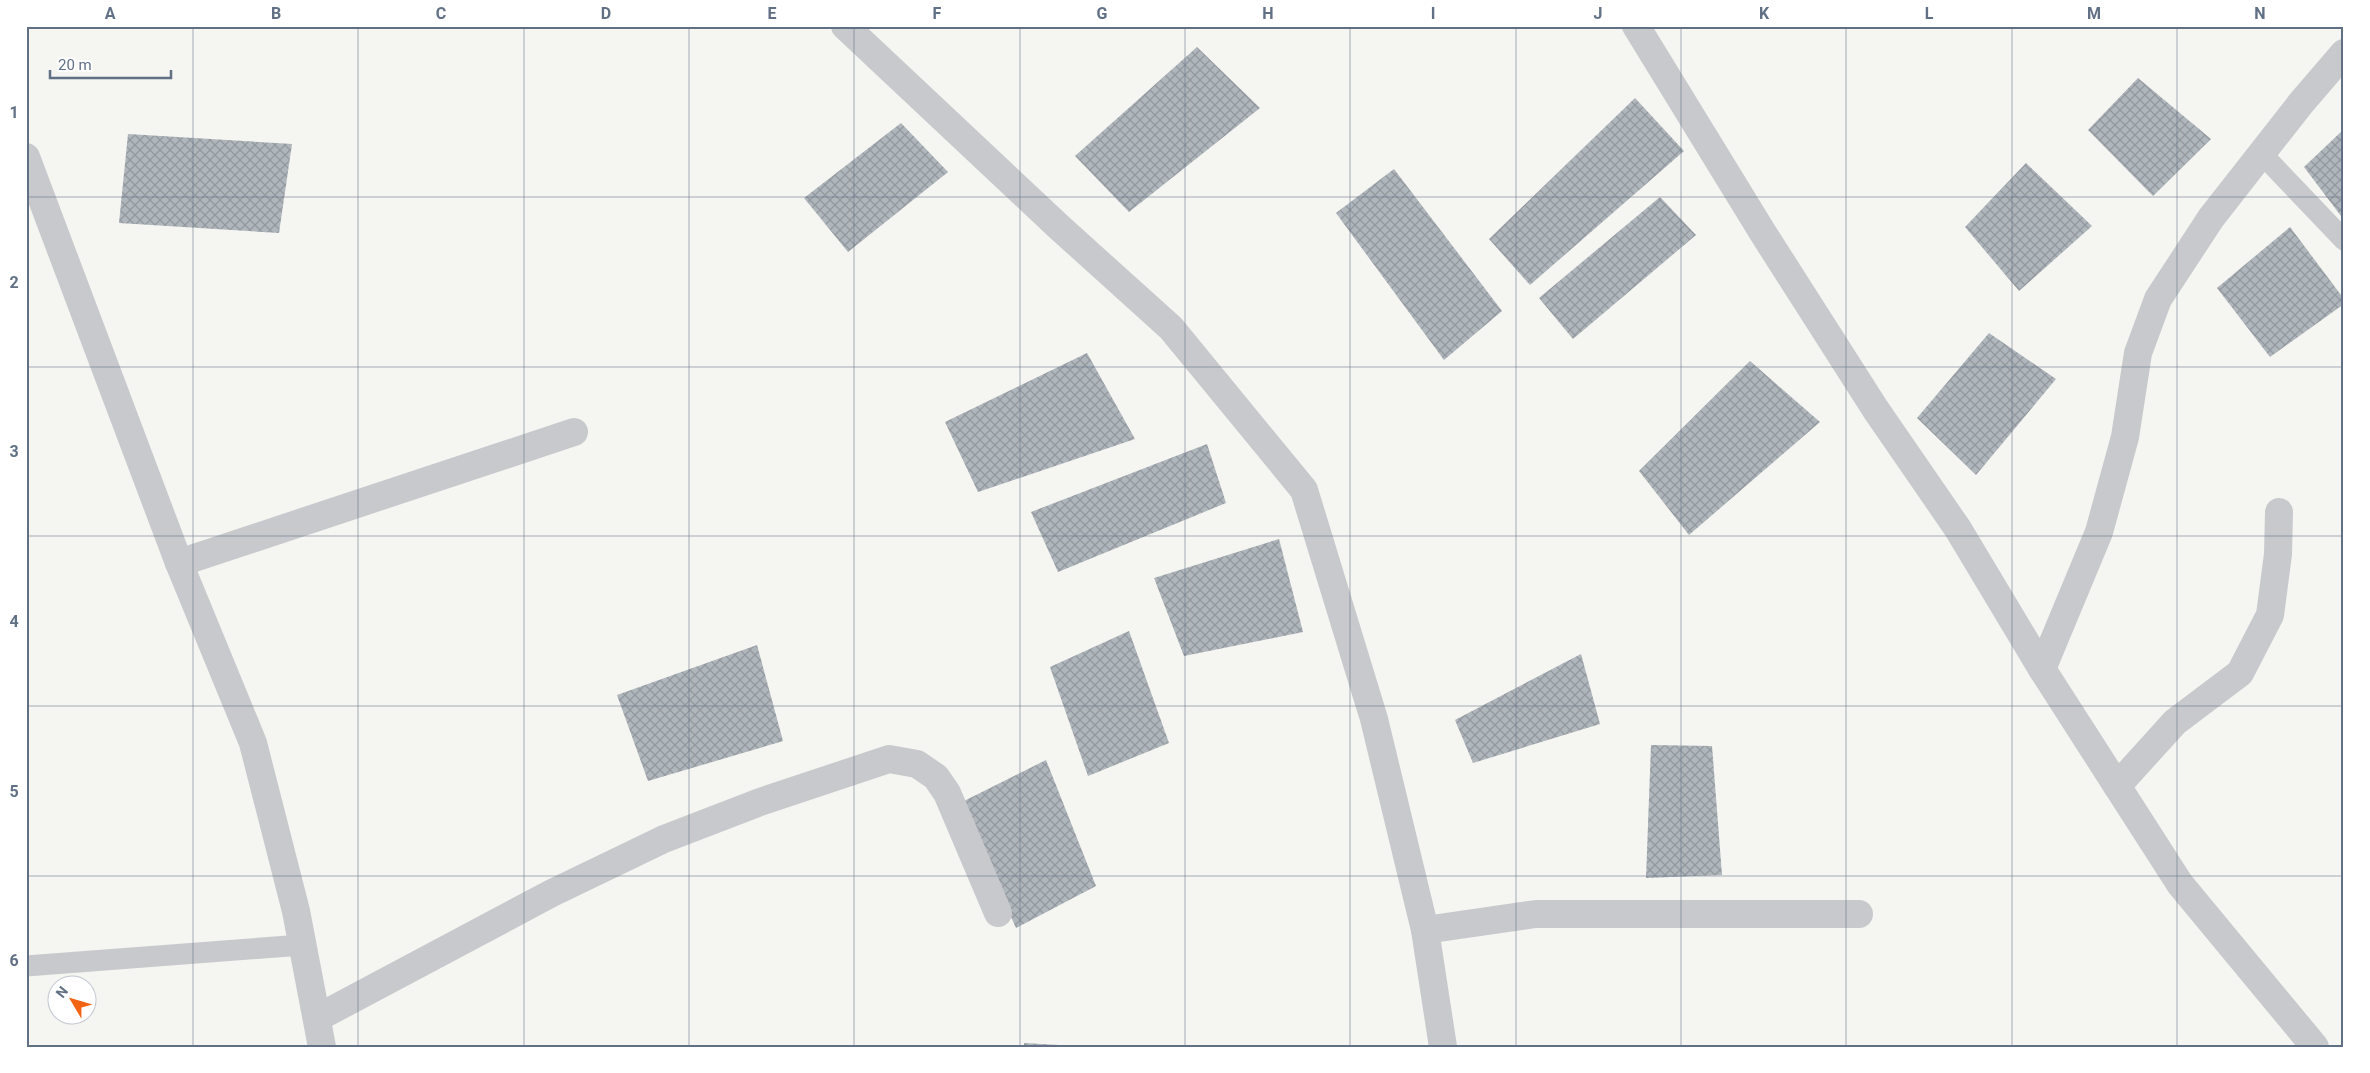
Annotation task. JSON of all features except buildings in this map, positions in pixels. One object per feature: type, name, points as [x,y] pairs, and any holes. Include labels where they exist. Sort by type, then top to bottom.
[{"type":"street","points":[[845,26],[1059,227],[1171,328],[1304,490],[1374,719],[1426,930],[1443,1047]]},
{"type":"street","points":[[1636,26],[1779,258],[1876,410],[1958,529],[2042,669],[2180,884],[2315,1047]]},
{"type":"street","points":[[2042,669],[2099,532],[2125,437],[2138,353],[2158,299],[2211,218],[2300,103],[2344,53]]},
{"type":"street","points":[[26,157],[179,563],[253,743],[296,911],[322,1047]]},
{"type":"street","points":[[179,563],[574,432]]},
{"type":"street","points":[[2117,786],[2176,722],[2240,674],[2270,615],[2278,554],[2279,512]]},
{"type":"street","points":[[317,1018],[552,894],[664,839],[760,802],[889,759],[917,764],[936,777],[947,793],[998,913]]},
{"type":"street","points":[[1426,930],[1536,914],[1859,914]]},
{"type":"lane","points":[[2262,153],[2344,240]]},
{"type":"lane","points":[[26,966],[302,945]]}]
